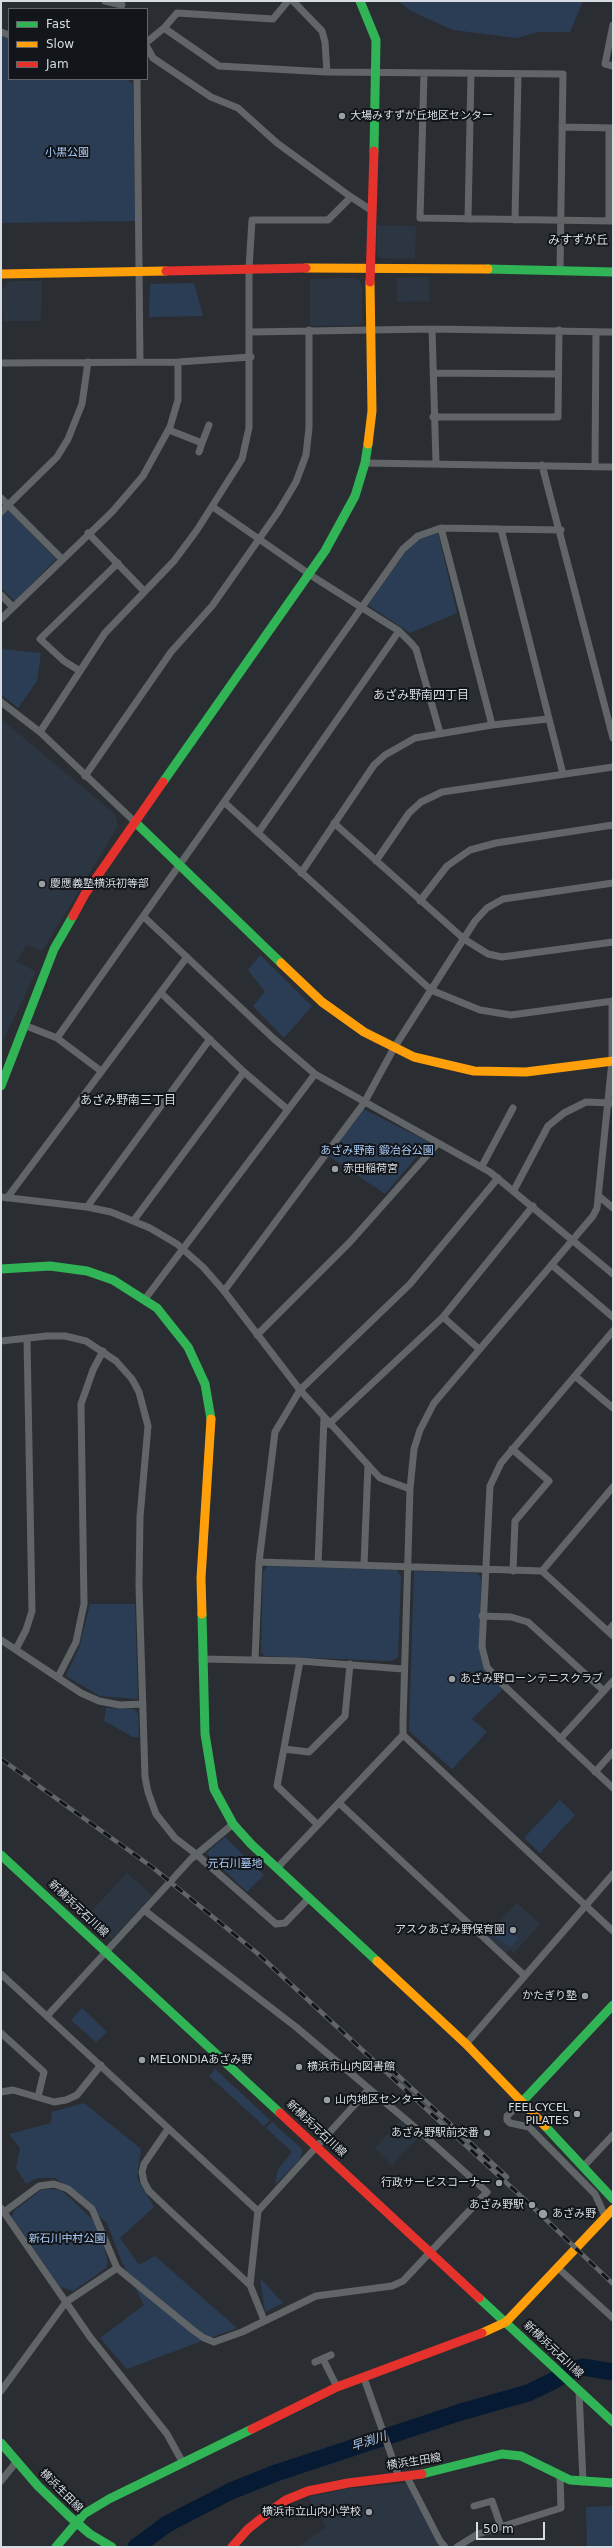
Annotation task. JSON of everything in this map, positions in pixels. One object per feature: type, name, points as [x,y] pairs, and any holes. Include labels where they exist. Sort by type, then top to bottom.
[{"type":"street","points":[[105,1],[123,5]]},
{"type":"street","points":[[148,41],[164,28],[177,13],[273,19],[288,1]]},
{"type":"street","points":[[293,1],[322,31],[326,42],[327,72]]},
{"type":"street","points":[[1,1086],[54,949],[68,922],[135,822],[309,574],[342,523],[355,496],[365,463],[372,411],[370,267],[376,71],[376,40],[360,1]]},
{"type":"street","points":[[613,25],[605,64],[613,66]]},
{"type":"street","points":[[164,28],[219,66],[327,72],[376,71],[518,75],[563,74],[560,271]]},
{"type":"street","points":[[148,49],[153,58],[210,98],[238,108],[277,143],[371,210]]},
{"type":"street","points":[[424,73],[420,218],[611,221],[611,128],[562,126]]},
{"type":"street","points":[[468,219],[472,73]]},
{"type":"street","points":[[515,220],[518,75]]},
{"type":"street","points":[[137,80],[140,361]]},
{"type":"street","points":[[40,732],[104,633],[174,561],[226,487],[243,453],[250,428],[251,357],[249,269],[252,220],[328,220],[351,197]]},
{"type":"street","points":[[1,274],[370,267],[613,272]]},
{"type":"street","points":[[250,332],[432,329],[613,332]]},
{"type":"street","points":[[432,329],[433,417],[436,463]]},
{"type":"street","points":[[85,776],[171,652],[212,606],[260,539],[296,482],[306,455],[309,428],[309,330]]},
{"type":"street","points":[[433,417],[558,417],[557,374],[559,330]]},
{"type":"street","points":[[595,467],[596,332]]},
{"type":"street","points":[[1,363],[140,361],[178,362],[251,357]]},
{"type":"street","points":[[1,512],[57,457],[68,439],[82,404],[88,362]]},
{"type":"street","points":[[1,619],[88,533],[112,512],[143,476],[168,430],[178,400],[178,362]]},
{"type":"street","points":[[433,373],[557,374]]},
{"type":"street","points":[[198,452],[210,425]]},
{"type":"street","points":[[168,430],[202,443]]},
{"type":"street","points":[[365,463],[613,467]]},
{"type":"street","points":[[542,465],[561,530],[613,738]]},
{"type":"street","points":[[1,498],[62,559]]},
{"type":"street","points":[[213,507],[309,574],[360,608],[399,631],[416,649],[440,733]]},
{"type":"street","points":[[57,1038],[403,549],[418,536],[441,528],[561,530]]},
{"type":"street","points":[[441,528],[492,725]]},
{"type":"street","points":[[501,529],[563,774]]},
{"type":"street","points":[[88,533],[144,591]]},
{"type":"street","points":[[80,671],[64,661],[40,639],[118,563]]},
{"type":"street","points":[[1,595],[13,607]]},
{"type":"street","points":[[258,833],[399,631]]},
{"type":"street","points":[[1,702],[40,732],[322,1002],[364,1032],[394,1048],[426,1061],[474,1071],[504,1073],[565,1068],[613,1061]]},
{"type":"street","points":[[301,873],[374,765],[385,755],[415,738],[492,725],[548,719]]},
{"type":"street","points":[[376,861],[409,813],[421,802],[442,792],[613,767]]},
{"type":"street","points":[[224,802],[431,990],[480,1010],[511,1015],[612,1001],[613,1061],[611,1103],[600,1197],[595,1213],[441,1394],[428,1414],[414,1449],[410,1489],[403,1735],[339,1803],[317,1824],[277,1868]]},
{"type":"street","points":[[334,823],[464,939],[488,954],[502,957],[613,942]]},
{"type":"street","points":[[420,901],[446,866],[470,850],[496,843],[613,826]]},
{"type":"street","points":[[224,1291],[364,1103],[394,1048],[475,921],[487,908],[503,899],[613,883]]},
{"type":"street","points":[[144,917],[315,1074],[364,1103],[482,1166],[514,1190],[612,1270]]},
{"type":"street","points":[[4,1198],[162,993],[187,957]]},
{"type":"street","points":[[162,993],[244,1072],[287,1109]]},
{"type":"street","points":[[24,1025],[57,1038],[101,1071]]},
{"type":"street","points":[[87,1207],[210,1039]]},
{"type":"street","points":[[134,1220],[244,1072]]},
{"type":"street","points":[[145,1299],[184,1249],[287,1109],[315,1074]]},
{"type":"street","points":[[514,1190],[548,1126],[564,1113],[586,1102],[600,1101],[611,1103]]},
{"type":"street","points":[[482,1166],[513,1108]]},
{"type":"street","points":[[257,1335],[350,1242],[438,1143]]},
{"type":"street","points":[[255,1660],[259,1562],[273,1436],[300,1390],[410,1284],[498,1178]]},
{"type":"street","points":[[600,1197],[613,1208]]},
{"type":"street","points":[[4,1198],[87,1207],[134,1220],[162,1234],[184,1249],[224,1291],[300,1390],[380,1478],[410,1489]]},
{"type":"street","points":[[318,1564],[327,1421],[443,1317],[533,1206]]},
{"type":"street","points":[[552,1264],[613,1317]]},
{"type":"street","points":[[1,1269],[50,1266],[86,1271],[113,1280],[158,1308],[188,1347],[205,1384],[212,1418],[201,1578],[202,1660],[208,1760],[214,1789],[233,1824],[277,1868],[466,2044],[613,2199]]},
{"type":"street","points":[[443,1317],[479,1349]]},
{"type":"street","points":[[613,1331],[501,1463],[490,1486],[482,1616],[482,1647],[487,1667],[499,1681],[613,1788]]},
{"type":"street","points":[[1,1341],[66,1336],[86,1341],[116,1361],[132,1379],[144,1404],[148,1426],[140,1517],[139,1585],[145,1777],[153,1807],[163,1826],[175,1838],[194,1856],[276,1924],[285,1924],[309,1898]]},
{"type":"street","points":[[16,1649],[26,1630],[32,1611],[27,1338]]},
{"type":"street","points":[[58,1677],[76,1642],[84,1604],[81,1404],[93,1370],[103,1351]]},
{"type":"street","points":[[575,1376],[613,1408]]},
{"type":"street","points":[[512,1450],[549,1481],[515,1521],[513,1571]]},
{"type":"street","points":[[364,1565],[368,1465]]},
{"type":"street","points":[[542,1571],[613,1487]]},
{"type":"street","points":[[259,1562],[542,1571],[610,1634],[613,1625]]},
{"type":"street","points":[[482,1616],[511,1617],[528,1622],[604,1691]]},
{"type":"street","points":[[1,1640],[81,1693],[99,1701],[120,1705],[143,1704]]},
{"type":"street","points":[[202,1660],[300,1661],[404,1669]]},
{"type":"street","points":[[300,1661],[277,1786],[317,1824]]},
{"type":"street","points":[[284,1749],[309,1752],[345,1716],[350,1664]]},
{"type":"street","points":[[560,1739],[613,1681]]},
{"type":"street","points":[[403,1735],[613,1931]]},
{"type":"street","points":[[595,1772],[613,1752]]},
{"type":"street","points":[[339,1803],[524,1975]]},
{"type":"street","points":[[48,2016],[194,1856],[233,1824]]},
{"type":"street","name":"新横浜元石川線","points":[[1,1855],[317,2146],[613,2422]]},
{"type":"street","points":[[466,2044],[585,1904],[613,1874]]},
{"type":"street","points":[[144,1910],[296,2028],[369,2089],[487,2192],[402,2281],[392,2286],[316,2296],[228,2338],[209,2341],[117,2268],[92,2209],[68,2189],[54,2184],[39,2186],[2,2210],[118,2374],[166,2434],[183,2463]]},
{"type":"street","points":[[2,1976],[48,2016],[258,2211]]},
{"type":"street","points":[[605,2216],[595,2194],[529,2126],[510,2123],[507,2120],[507,2116],[613,2005]]},
{"type":"street","points":[[1,2033],[44,2072],[38,2097]]},
{"type":"street","points":[[1,2092],[14,2090],[54,2102],[72,2098],[84,2088],[101,2065]]},
{"type":"street","points":[[250,2285],[258,2211],[369,2089]]},
{"type":"street","points":[[168,2129],[144,2164],[142,2172],[144,2182],[163,2205],[250,2285],[264,2320]]},
{"type":"street","points":[[583,2167],[613,2135]]},
{"type":"street","points":[[56,2547],[76,2523],[97,2506],[183,2463],[337,2387],[485,2332],[506,2322],[613,2209]]},
{"type":"street","points":[[1,2391],[66,2302],[117,2268]]},
{"type":"street","points":[[558,2268],[613,2318]]},
{"type":"street","points":[[315,2362],[331,2355]]},
{"type":"street","points":[[322,2359],[337,2387]]},
{"type":"street","points":[[364,2378],[380,2424],[403,2477],[445,2547]]},
{"type":"street","points":[[579,2391],[582,2482]]},
{"type":"street","name":"横浜生田線","points":[[1,2443],[76,2523],[90,2534],[112,2547]]},
{"type":"street","name":"横浜生田線","points":[[232,2547],[248,2529],[286,2500],[326,2486],[403,2477],[510,2454],[521,2456],[560,2477],[582,2482],[613,2483]]},
{"type":"street","points":[[1,2481],[17,2461]]},
{"type":"street","points":[[457,2547],[478,2534],[561,2508],[560,2477]]},
{"type":"street","points":[[474,2506],[492,2501],[501,2527]]},
{"type":"shaded area","points":[[377,225],[416,226],[415,259],[381,258],[377,254]]},
{"type":"shaded area","points":[[429,277],[429,301],[397,302],[397,278]]},
{"type":"shaded area","points":[[356,278],[362,284],[362,322],[359,325],[310,326],[310,279]]},
{"type":"shaded area","points":[[10,281],[42,281],[41,321],[3,321],[2,290]]},
{"type":"shaded area","name":"慶應義塾横浜初等部","points":[[1,719],[115,814],[118,826],[42,951],[27,945],[16,961],[36,972],[1,1045]]},
{"type":"shaded area","points":[[127,1873],[152,1895],[112,1939],[87,1916]]},
{"type":"shaded area","name":"アスクあざみ野保育園","points":[[517,1903],[540,1924],[514,1953],[510,1949],[506,1953],[486,1935]]},
{"type":"shaded area","points":[[400,2121],[419,2137],[392,2165],[375,2148]]},
{"type":"shaded area","name":"横浜市立山内小学校","points":[[406,2483],[439,2547],[299,2547],[326,2527],[308,2497],[346,2489]]},
{"type":"green space","points":[[398,1],[583,1],[570,32],[538,32],[517,38],[453,30],[411,11]]},
{"type":"green space","name":"小黒公園","points":[[1,36],[8,39],[8,80],[128,80],[133,84],[135,221],[1,223]]},
{"type":"green space","points":[[194,283],[203,316],[149,317],[150,284]]},
{"type":"green space","points":[[8,510],[56,559],[15,601],[1,588],[1,517]]},
{"type":"green space","points":[[438,533],[457,613],[410,633],[368,605],[409,547],[417,539]]},
{"type":"green space","points":[[1,649],[41,653],[37,681],[18,708],[1,694]]},
{"type":"green space","points":[[260,955],[312,1006],[284,1038],[253,1006],[265,992],[248,970]]},
{"type":"green space","name":"あざみ野南 鍛冶谷公園","points":[[363,1109],[429,1142],[385,1194],[329,1156]]},
{"type":"green space","points":[[267,1566],[397,1570],[401,1577],[398,1657],[391,1661],[266,1656],[261,1653],[263,1573]]},
{"type":"green space","name":"あざみ野ローンテニスクラブ","points":[[414,1571],[476,1573],[481,1577],[480,1651],[485,1667],[502,1690],[472,1719],[487,1732],[452,1769],[409,1731]]},
{"type":"green space","points":[[90,1604],[135,1604],[138,1699],[100,1696],[66,1676],[80,1645]]},
{"type":"green space","points":[[106,1708],[134,1709],[138,1714],[139,1737],[133,1737],[104,1721]]},
{"type":"green space","points":[[560,1800],[575,1815],[540,1853],[524,1838]]},
{"type":"green space","name":"元石川墓地","points":[[225,1837],[264,1875],[247,1892],[206,1853]]},
{"type":"green space","points":[[503,1923],[518,1939],[511,1947],[492,1934]]},
{"type":"green space","points":[[82,2008],[107,2032],[96,2042],[71,2020]]},
{"type":"green space","points":[[215,2069],[270,2120],[264,2126],[209,2076]]},
{"type":"green space","points":[[84,2103],[141,2149],[137,2178],[154,2207],[120,2238],[139,2265],[155,2256],[237,2328],[127,2369],[100,2338],[144,2305],[122,2262],[107,2223],[56,2178],[37,2178],[26,2184],[16,2168],[20,2148],[9,2134],[51,2123],[52,2112]]},
{"type":"green space","points":[[272,2122],[302,2149],[301,2158],[275,2185],[278,2169],[292,2152],[266,2128]]},
{"type":"green space","name":"新石川中村公園","points":[[41,2190],[60,2190],[97,2224],[108,2261],[106,2268],[73,2291],[60,2287],[12,2217],[14,2211]]},
{"type":"green space","points":[[260,2278],[283,2303],[265,2312],[262,2290]]},
{"type":"green space","points":[[613,2506],[613,2547],[587,2547],[586,2507]]},
{"type":"waterway","name":"早渕川","points":[[136,2547],[167,2524],[231,2491],[276,2473],[461,2412],[528,2393],[555,2380],[571,2370],[583,2367],[613,2372]]},
{"type":"railway","points":[[1,1759],[152,1867],[257,1953],[537,2211],[613,2284]]},
{"type":"railway","points":[[391,2069],[507,2177]]},
{"type":"traffic: fast","points":[[360,1],[376,40],[374,151]]},
{"type":"traffic: fast","points":[[488,269],[613,272]]},
{"type":"traffic: fast","points":[[163,782],[325,551],[355,496],[365,463],[368,444]]},
{"type":"traffic: fast","points":[[135,822],[281,963]]},
{"type":"traffic: fast","points":[[1,1086],[54,949],[73,916]]},
{"type":"traffic: fast","points":[[1,1269],[50,1266],[87,1271],[113,1280],[157,1308],[188,1347],[205,1384],[211,1419]]},
{"type":"traffic: fast","points":[[202,1614],[205,1734],[214,1789],[233,1824],[251,1844],[377,1961]]},
{"type":"traffic: fast","points":[[1,1855],[280,2113]]},
{"type":"traffic: fast","points":[[522,2102],[613,2005]]},
{"type":"traffic: fast","points":[[545,2126],[613,2199]]},
{"type":"traffic: fast","points":[[479,2298],[613,2422]]},
{"type":"traffic: fast","points":[[56,2547],[84,2514],[109,2499],[252,2429]]},
{"type":"traffic: fast","points":[[1,2443],[38,2486],[70,2517],[90,2534],[112,2547]]},
{"type":"traffic: fast","points":[[422,2474],[502,2454],[521,2456],[570,2480],[613,2483]]},
{"type":"traffic: slow","points":[[306,268],[488,269]]},
{"type":"traffic: slow","points":[[1,274],[166,271]]},
{"type":"traffic: slow","points":[[368,444],[372,411],[370,282]]},
{"type":"traffic: slow","points":[[281,963],[322,1002],[364,1032],[414,1057],[474,1071],[526,1072],[613,1061]]},
{"type":"traffic: slow","points":[[202,1614],[201,1578],[211,1419]]},
{"type":"traffic: slow","points":[[377,1961],[466,2044],[545,2126]]},
{"type":"traffic: slow","points":[[482,2333],[506,2322],[613,2209]]},
{"type":"traffic: jam","points":[[370,282],[374,151]]},
{"type":"traffic: jam","points":[[166,271],[306,268]]},
{"type":"traffic: jam","points":[[73,916],[85,894],[163,782]]},
{"type":"traffic: jam","points":[[280,2113],[479,2298]]},
{"type":"traffic: jam","points":[[252,2429],[337,2387],[482,2333]]},
{"type":"traffic: jam","points":[[232,2547],[248,2529],[273,2509],[286,2500],[308,2491],[348,2483],[422,2474]]},
{"type":"place","name":"大場みすずが丘地区センター","points":[[342,116]]},
{"type":"place","name":"慶應義塾横浜初等部","points":[[42,884]]},
{"type":"place","name":"赤田稲荷宮","points":[[335,1169]]},
{"type":"place","name":"あざみ野ローンテニスクラブ","points":[[452,1679]]},
{"type":"place","name":"アスクあざみ野保育園","points":[[513,1930]]},
{"type":"place","name":"かたぎり塾","points":[[585,1996]]},
{"type":"place","name":"MELONDIAあざみ野","points":[[142,2060]]},
{"type":"place","name":"横浜市山内図書館","points":[[299,2067]]},
{"type":"place","name":"山内地区センター","points":[[327,2100]]},
{"type":"place","name":"FEELCYCEL PILATES","points":[[577,2114]]},
{"type":"place","name":"あざみ野駅前交番","points":[[487,2133]]},
{"type":"place","name":"行政サービスコーナー","points":[[499,2183]]},
{"type":"place","name":"あざみ野駅","points":[[532,2205]]},
{"type":"place","name":"あざみ野","points":[[543,2214]]},
{"type":"place","name":"横浜市立山内小学校","points":[[369,2512]]},
{"type":"district","name":"みすずが丘","points":[[578,241]]},
{"type":"district","name":"あざみ野南四丁目","points":[[421,696]]},
{"type":"district","name":"あざみ野南三丁目","points":[[128,1101]]}]
